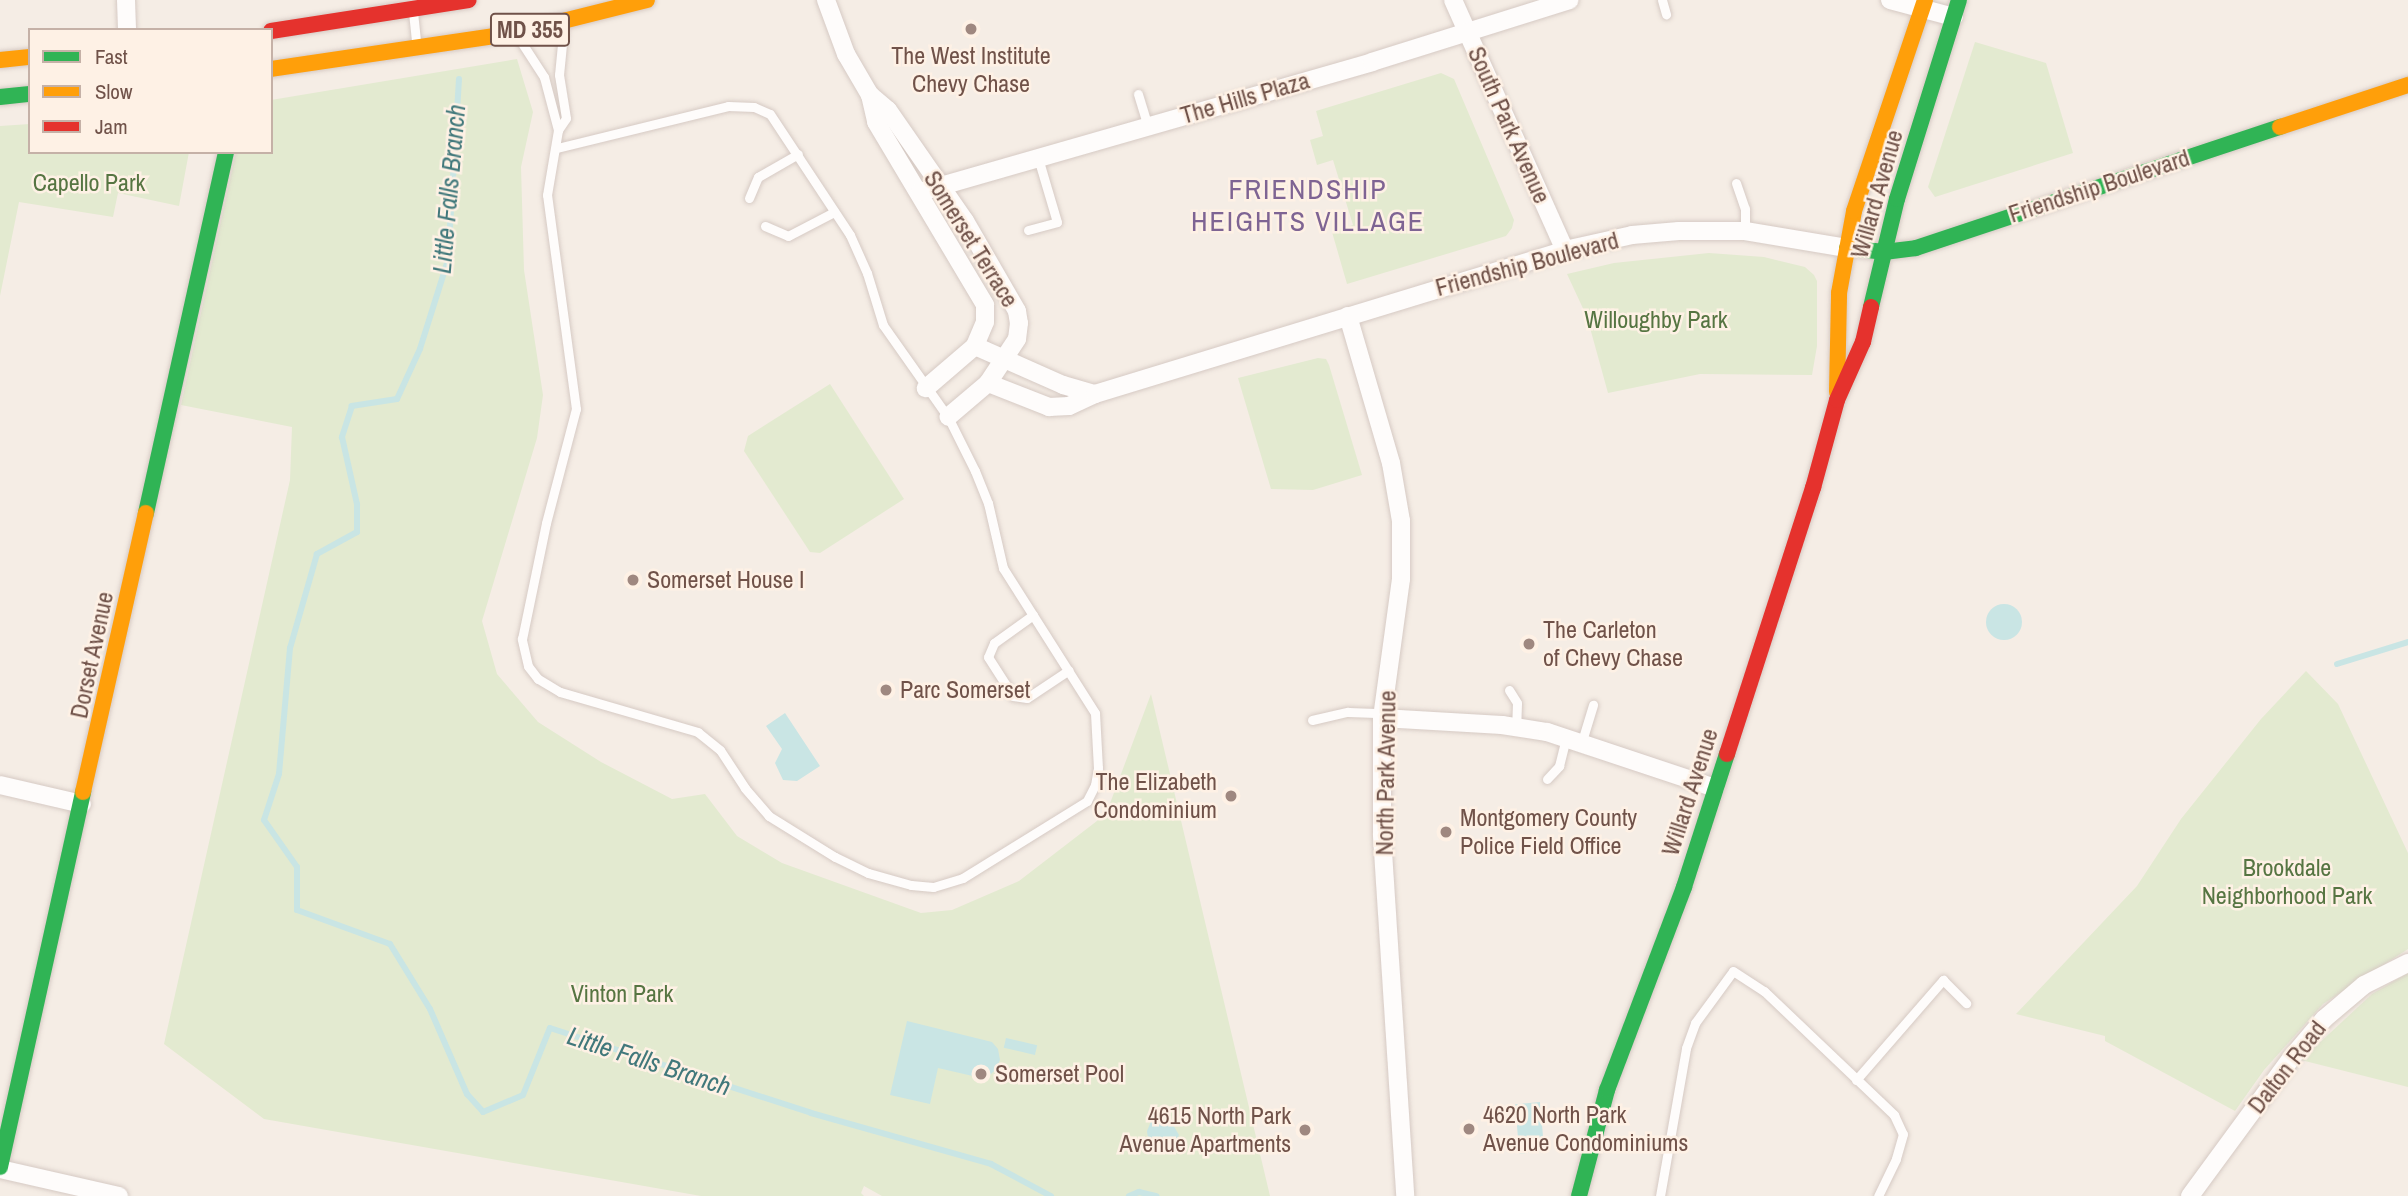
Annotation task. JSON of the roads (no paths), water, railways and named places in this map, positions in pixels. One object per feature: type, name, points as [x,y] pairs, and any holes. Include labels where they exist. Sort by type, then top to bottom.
[{"type":"street","points":[[126,0],[127,28]]},
{"type":"street","name":"MD 355","points":[[273,30],[413,5],[469,0]]},
{"type":"street","name":"MD 355","points":[[273,69],[417,50],[515,33],[647,0]]},
{"type":"street","name":"Somerset Terrace","points":[[826,0],[846,54],[870,95],[876,122],[985,305],[985,322],[975,346]]},
{"type":"street","name":"South Park Avenue","points":[[1453,0],[1565,250]]},
{"type":"street","name":"The Hills Plaza","points":[[920,192],[1468,33],[1570,0]]},
{"type":"street","points":[[1891,0],[1957,9]]},
{"type":"street","name":"Willard Avenue","points":[[1837,400],[1839,293],[1854,211],[1924,4]]},
{"type":"street","name":"Willard Avenue","points":[[1579,1196],[1598,1116],[1673,918],[1812,488],[1837,400],[1863,342],[1897,199],[1957,9]]},
{"type":"street","points":[[0,60],[28,57]]},
{"type":"street","name":"Friendship Boulevard","points":[[988,383],[1049,407],[1069,406],[1095,394],[1565,250],[1656,232],[1745,231],[1884,252],[1916,248],[2408,85]]},
{"type":"street","points":[[0,97],[28,94]]},
{"type":"street","name":"Somerset Terrace","points":[[870,95],[888,110],[972,232],[1017,311],[1019,332],[1004,359],[988,383],[947,416]]},
{"type":"street","name":"Dorset Avenue","points":[[0,1168],[226,154]]},
{"type":"street","name":"North Park Avenue","points":[[1348,316],[1391,463],[1401,520],[1401,579],[1383,716],[1382,836],[1405,1196]]},
{"type":"street","points":[[926,388],[975,346],[1063,385],[1095,394]]},
{"type":"street","points":[[1383,716],[1516,727],[1574,739],[1715,788]]},
{"type":"street","points":[[0,785],[82,804]]},
{"type":"street","name":"Dalton Road","points":[[2190,1196],[2292,1057],[2324,1019],[2364,985],[2408,962]]},
{"type":"street","points":[[0,1168],[119,1196]]},
{"type":"lane","points":[[1661,0],[1667,14]]},
{"type":"lane","points":[[413,5],[417,50]]},
{"type":"lane","points":[[558,130],[566,118],[559,75],[564,22]]},
{"type":"lane","points":[[515,33],[544,77],[558,130],[547,195],[576,410],[545,523],[522,639],[527,666],[538,678],[560,692],[698,732],[720,750],[745,788],[769,816],[835,857],[868,873],[933,887],[963,878],[1087,801],[1095,785],[1098,768],[1098,724],[1089,700],[1003,568],[988,503],[947,416],[883,325],[867,273],[850,235],[770,114],[743,105],[557,148]]},
{"type":"lane","points":[[1138,94],[1148,126]]},
{"type":"lane","points":[[749,198],[758,177],[799,155]]},
{"type":"lane","points":[[1028,230],[1057,222],[1038,158]]},
{"type":"lane","points":[[1736,183],[1745,209],[1745,231]]},
{"type":"lane","points":[[765,226],[788,236],[834,212]]},
{"type":"lane","points":[[1033,615],[994,643],[988,657],[1000,677],[1013,696],[1027,698],[1069,670]]},
{"type":"lane","points":[[1509,690],[1517,703],[1516,727]]},
{"type":"lane","points":[[1548,779],[1559,766],[1593,705]]},
{"type":"lane","points":[[1312,720],[1348,712],[1383,716]]},
{"type":"lane","points":[[1660,1196],[1686,1048],[1695,1023],[1733,971],[1764,991],[1894,1115],[1903,1134],[1896,1159],[1878,1196]]},
{"type":"lane","points":[[1856,1080],[1942,980],[1966,1003]]},
{"type":"water","points":[[2004,604],[2017,609],[2022,622],[2017,635],[2004,640],[1991,635],[1986,622],[1991,609]]},
{"type":"water","points":[[785,713],[820,766],[797,781],[783,780],[775,763],[782,749],[766,726]]},
{"type":"water","points":[[907,1021],[992,1042],[998,1049],[1000,1060],[989,1076],[977,1077],[938,1068],[930,1104],[890,1095]]},
{"type":"water","points":[[1006,1038],[1037,1045],[1035,1055],[1004,1048]]},
{"type":"water","points":[[1540,1102],[1544,1152],[1519,1154],[1515,1104]]},
{"type":"water","points":[[1162,1115],[1169,1118],[1179,1135],[1173,1146],[1157,1151],[1149,1146],[1147,1131],[1152,1119]]},
{"type":"waterway","name":"Little Falls Branch","points":[[459,79],[448,260],[420,349],[397,399],[352,406],[342,437],[357,504],[357,532],[317,554],[290,648],[279,774],[264,820],[297,867],[297,910],[390,944],[430,1009],[467,1094],[483,1112],[523,1095],[550,1028],[811,1113],[991,1164],[1051,1196]]},
{"type":"waterway","points":[[2337,664],[2408,642]]},
{"type":"waterway","name":"Little Falls Branch","points":[[1129,1196],[1139,1192],[1157,1196]]},
{"type":"place","name":"The West Institute Chevy Chase","points":[[971,29]]},
{"type":"place","name":"Somerset House I","points":[[633,580]]},
{"type":"place","name":"The Carleton of Chevy Chase","points":[[1529,644]]},
{"type":"place","name":"Parc Somerset","points":[[886,690]]},
{"type":"place","name":"The Elizabeth Condominium","points":[[1231,796]]},
{"type":"place","name":"Montgomery County Police Field Office","points":[[1446,832]]},
{"type":"place","name":"Somerset Pool","points":[[981,1074]]},
{"type":"place","name":"4620 North Park Avenue Condominiums","points":[[1469,1129]]},
{"type":"place","name":"4615 North Park Avenue Apartments","points":[[1305,1130]]},
{"type":"district","name":"FRIENDSHIP HEIGHTS VILLAGE","points":[[1308,205]]},
{"type":"park label","name":"Capello Park","points":[[89,183]]},
{"type":"park label","name":"Willoughby Park","points":[[1656,320]]},
{"type":"park label","name":"Brookdale Neighborhood Park","points":[[2287,882]]},
{"type":"park label","name":"Vinton Park","points":[[622,994]]}]
